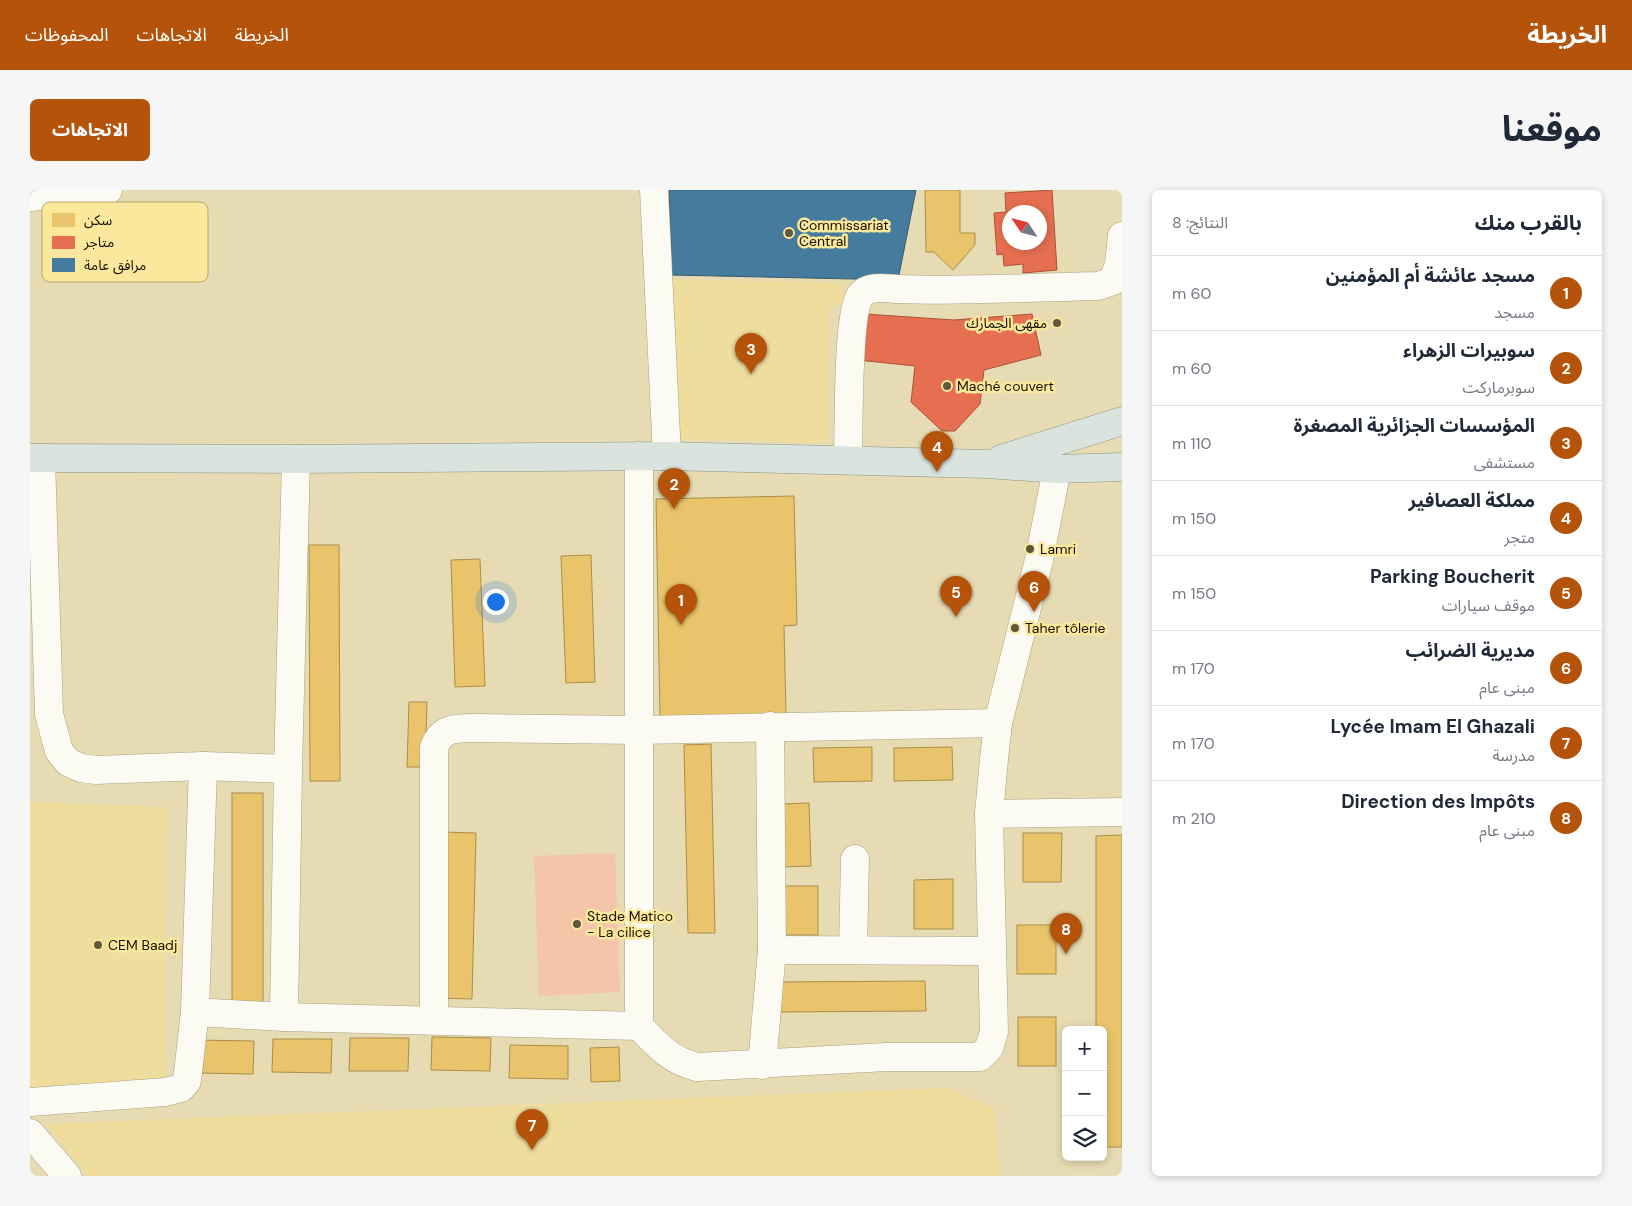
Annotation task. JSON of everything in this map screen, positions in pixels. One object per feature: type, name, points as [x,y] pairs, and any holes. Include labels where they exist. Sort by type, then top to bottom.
[{"type":"main road","points":[[987,464],[1122,421]]},
{"type":"main road","points":[[36,458],[296,459],[667,456],[848,459],[987,464],[1057,469],[1122,467]]},
{"type":"street","points":[[30,197],[108,190]]},
{"type":"street","points":[[654,190],[667,456]]},
{"type":"street","points":[[848,459],[852,345],[855,308],[860,295],[872,288],[926,290],[1098,286],[1113,281],[1119,264],[1122,236]]},
{"type":"street","points":[[639,456],[641,730],[639,1026]]},
{"type":"street","points":[[36,458],[49,714],[58,751],[68,762],[96,770],[203,766],[288,769]]},
{"type":"street","points":[[284,1017],[296,459]]},
{"type":"street","points":[[195,1012],[284,1017],[434,1019],[639,1026],[670,1056],[682,1063],[697,1067],[762,1065],[887,1056],[980,1056],[989,1048],[994,1032],[989,814],[998,723],[1039,560],[1057,469]]},
{"type":"street","points":[[434,1019],[434,764],[437,739],[451,728],[641,730],[998,723]]},
{"type":"street","points":[[762,1065],[772,950],[770,726]]},
{"type":"street","points":[[30,1102],[165,1092],[180,1088],[186,1081],[195,1012],[203,766]]},
{"type":"street","points":[[989,814],[1122,812]]},
{"type":"street","points":[[853,949],[855,859]]},
{"type":"street","points":[[772,950],[991,950]]},
{"type":"street","points":[[30,1133],[67,1176]]},
{"type":"shaded area","points":[[672,279],[843,283],[846,301],[829,309],[828,443],[674,439]]},
{"type":"shaded area","name":"CEM Baadj","points":[[30,802],[167,807],[165,1084],[30,1094]]},
{"type":"shaded area","name":"Stade Matico - La cilice","points":[[615,853],[620,992],[539,996],[534,856]]},
{"type":"shaded area","points":[[946,1088],[994,1108],[1000,1176],[88,1176],[46,1124]]},
{"type":"building: سكن","points":[[925,190],[960,190],[960,233],[975,233],[975,245],[953,270],[934,252],[926,252]]},
{"type":"building: سكن","points":[[794,496],[797,625],[784,626],[786,715],[660,718],[656,499]]},
{"type":"building: سكن","points":[[309,545],[339,545],[340,781],[310,781]]},
{"type":"building: سكن","points":[[591,555],[595,682],[566,683],[561,556]]},
{"type":"building: سكن","points":[[480,559],[485,686],[455,687],[451,560]]},
{"type":"building: سكن","points":[[409,702],[427,702],[425,767],[407,767]]},
{"type":"building: سكن","points":[[711,744],[715,933],[688,933],[684,745]]},
{"type":"building: سكن","points":[[872,747],[872,781],[814,782],[813,748]]},
{"type":"building: سكن","points":[[952,747],[953,780],[894,781],[894,748]]},
{"type":"building: سكن","points":[[232,793],[263,793],[263,1002],[232,1002]]},
{"type":"building: سكن","points":[[809,803],[811,866],[783,867],[781,804]]},
{"type":"building: سكن","points":[[444,832],[476,833],[472,999],[440,998]]},
{"type":"building: سكن","points":[[1023,833],[1062,833],[1061,882],[1023,882]]},
{"type":"building: سكن","points":[[1122,835],[1122,1147],[1107,1147],[1107,1026],[1096,1026],[1096,836]]},
{"type":"building: سكن","points":[[953,879],[953,929],[914,929],[914,880]]},
{"type":"building: سكن","points":[[779,886],[818,886],[818,935],[779,935]]},
{"type":"building: سكن","points":[[1017,925],[1056,925],[1056,974],[1017,974]]},
{"type":"building: سكن","points":[[925,981],[926,1011],[775,1012],[775,982]]},
{"type":"building: سكن","points":[[1018,1017],[1056,1017],[1056,1066],[1018,1066]]},
{"type":"building: سكن","points":[[432,1037],[491,1038],[490,1071],[431,1070]]},
{"type":"building: سكن","points":[[350,1038],[409,1038],[408,1071],[349,1071]]},
{"type":"building: سكن","points":[[273,1039],[332,1039],[331,1073],[272,1072]]},
{"type":"building: سكن","points":[[195,1040],[254,1041],[253,1074],[195,1073]]},
{"type":"building: سكن","points":[[510,1045],[568,1046],[568,1079],[509,1078]]},
{"type":"building: سكن","points":[[619,1047],[620,1081],[591,1082],[590,1048]]},
{"type":"building: متاجر","points":[[1052,190],[1057,270],[1023,273],[1023,264],[1004,266],[1003,254],[997,255],[994,213],[1002,212],[1002,250],[1047,250],[1047,205],[1006,205],[1005,193]]},
{"type":"building: متاجر","name":"Maché couvert","points":[[865,314],[954,320],[1032,314],[1041,355],[984,370],[980,404],[955,431],[942,431],[911,402],[915,366],[858,360]]},
{"type":"building: مرافق عامة","name":"Commissariat Central","points":[[669,190],[916,190],[898,280],[672,275]]},
{"type":"place","name":"Commissariat Central","points":[[789,233]]},
{"type":"place","name":"مقهى الجمارك","points":[[1057,323]]},
{"type":"place","name":"المؤسسات الجزائرية المصغرة","points":[[751,374]]},
{"type":"place","name":"Maché couvert","points":[[947,386]]},
{"type":"place","name":"مملكة العصافير","points":[[937,472]]},
{"type":"place","name":"سوبيرات الزهراء","points":[[674,509]]},
{"type":"place","name":"Lamri","points":[[1030,549]]},
{"type":"place","name":"مديرية الضرائب","points":[[1034,612]]},
{"type":"place","name":"Parking Boucherit","points":[[956,617]]},
{"type":"place","name":"مسجد عائشة أم المؤمنين","points":[[681,625]]},
{"type":"place","name":"Taher tôlerie","points":[[1015,628]]},
{"type":"place","name":"Stade Matico - La cilice","points":[[577,924]]},
{"type":"place","name":"CEM Baadj","points":[[98,945]]},
{"type":"place","name":"Direction des Impôts","points":[[1066,954]]},
{"type":"place","name":"Lycée Imam El Ghazali","points":[[532,1150]]}]
